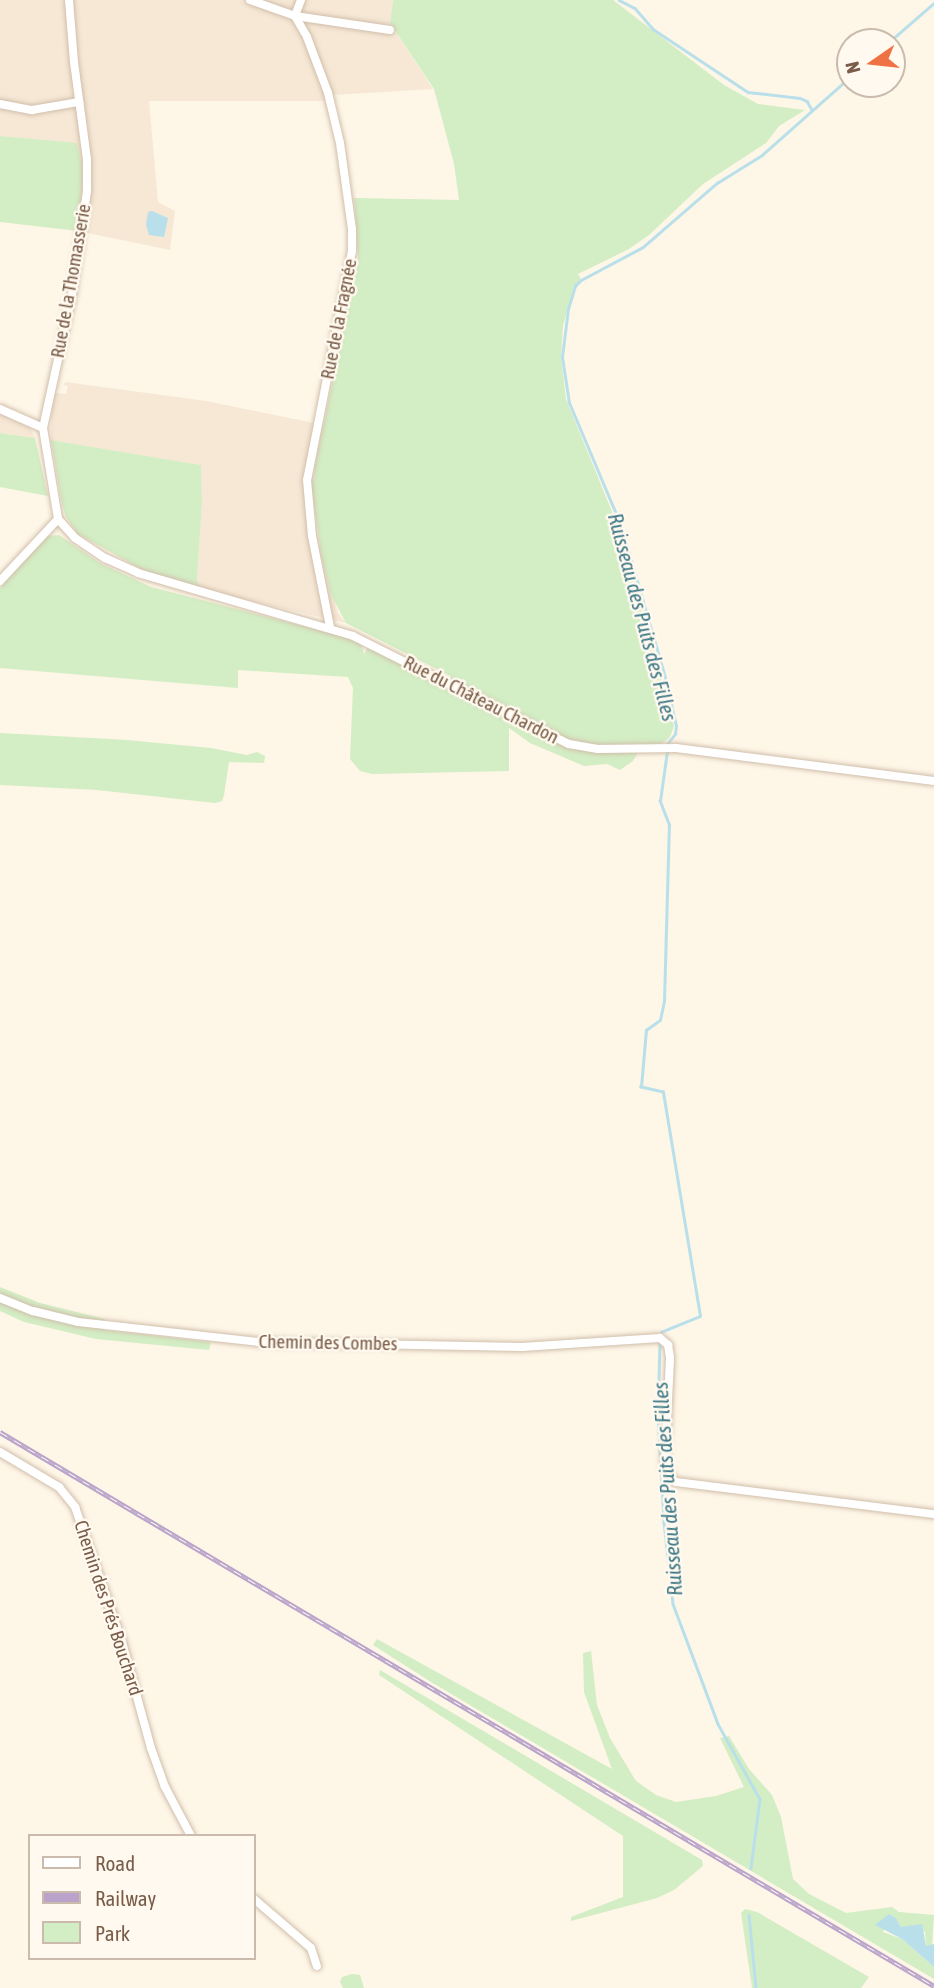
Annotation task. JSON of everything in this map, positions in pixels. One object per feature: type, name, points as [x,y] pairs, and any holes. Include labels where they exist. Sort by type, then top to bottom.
[{"type":"street","name":"Rue de la Thomasserie","points":[[58,519],[43,428],[72,295],[85,216],[88,159],[79,102],[69,0]]},
{"type":"street","points":[[250,0],[295,16],[390,30]]},
{"type":"street","points":[[295,16],[301,0]]},
{"type":"street","name":"Rue de la Fragnée","points":[[295,16],[307,37],[331,105],[352,229],[352,251],[307,480],[312,536],[330,627]]},
{"type":"street","points":[[0,104],[32,110],[79,102]]},
{"type":"street","points":[[0,409],[43,428]]},
{"type":"street","points":[[0,581],[58,519]]},
{"type":"street","name":"Rue du Château Chardon","points":[[58,519],[83,545],[138,573],[330,627],[367,642],[569,744],[598,748],[666,748],[934,781]]},
{"type":"street","name":"Chemin des Combes","points":[[0,1298],[33,1311],[78,1322],[258,1342],[522,1347],[660,1339],[670,1365],[665,1465],[671,1478],[688,1485],[934,1514]]},
{"type":"street","name":"Chemin des Prés Bouchard","points":[[0,1452],[59,1487],[71,1500],[122,1642],[154,1758],[190,1834]]},
{"type":"street","points":[[256,1901],[311,1948],[317,1966]]},
{"type":"shaded area","points":[[0,0],[393,0],[390,23],[433,89],[333,95],[324,101],[149,101],[158,202],[175,211],[170,250],[78,231],[83,169],[77,144],[0,136]]},
{"type":"shaded area","points":[[65,382],[206,401],[324,425],[315,478],[311,482],[315,520],[338,613],[346,623],[201,589],[197,580],[202,503],[201,465],[51,440],[52,396],[54,393],[66,394],[68,386],[64,385]]},
{"type":"shaded area","points":[[0,414],[30,428],[35,438],[0,433]]},
{"type":"green space","points":[[393,0],[613,0],[724,85],[758,104],[805,110],[779,126],[766,143],[703,184],[649,235],[629,249],[578,274],[581,279],[574,286],[563,326],[561,357],[566,399],[626,546],[674,726],[670,737],[660,745],[588,744],[565,738],[451,681],[451,676],[346,623],[331,595],[321,553],[311,482],[315,478],[315,467],[358,257],[354,198],[459,200],[454,164],[434,89],[390,23]]},
{"type":"green space","points":[[0,136],[77,143],[83,169],[78,231],[0,222]]},
{"type":"green space","points":[[0,433],[35,438],[48,496],[0,487]]},
{"type":"green space","points":[[51,440],[201,465],[202,503],[197,580],[201,589],[143,570],[78,534],[66,517],[62,504]]},
{"type":"green space","points":[[59,535],[100,563],[151,587],[354,639],[361,643],[364,654],[368,647],[568,749],[638,752],[633,761],[620,770],[607,764],[584,766],[530,743],[509,728],[509,771],[372,774],[360,771],[350,759],[353,688],[348,677],[238,670],[238,688],[0,668],[0,588],[46,536]]},
{"type":"green space","points":[[0,733],[127,740],[211,748],[247,755],[257,752],[265,756],[264,763],[229,762],[222,801],[215,803],[97,790],[0,785]]},
{"type":"green space","points":[[0,1287],[40,1303],[105,1319],[104,1330],[211,1342],[209,1350],[96,1339],[24,1322],[0,1311]]},
{"type":"green space","points":[[377,1639],[612,1769],[584,1692],[583,1653],[591,1651],[597,1705],[610,1738],[636,1781],[656,1795],[676,1802],[716,1796],[744,1787],[720,1738],[729,1736],[749,1769],[772,1795],[781,1817],[793,1879],[809,1894],[846,1913],[892,1907],[899,1912],[934,1915],[932,1946],[926,1946],[925,1932],[914,1925],[907,1929],[901,1927],[896,1918],[889,1914],[883,1932],[902,1939],[934,1967],[934,1979],[431,1682],[373,1645]]},
{"type":"green space","points":[[380,1670],[702,1860],[703,1866],[674,1890],[657,1898],[571,1921],[571,1917],[623,1897],[623,1836],[379,1675]]},
{"type":"green space","points":[[745,1909],[757,1912],[869,1977],[861,1988],[752,1988],[741,1913]]},
{"type":"green space","points":[[360,1975],[364,1988],[343,1988],[340,1982],[342,1977]]},
{"type":"water","points":[[152,211],[168,218],[164,237],[149,235],[146,225],[148,212]]},
{"type":"water","points":[[889,1914],[896,1918],[901,1927],[922,1924],[926,1946],[934,1944],[934,1967],[902,1939],[875,1925]]},
{"type":"waterway","points":[[619,0],[635,8],[653,29],[748,92],[800,98],[807,101],[812,110]]},
{"type":"waterway","name":"Ruisseau des Puits des Filles","points":[[905,28],[934,3]]},
{"type":"waterway","name":"Ruisseau des Puits des Filles","points":[[667,744],[675,734],[676,726],[664,674],[621,526],[569,403],[562,357],[568,309],[575,286],[581,280],[643,247],[717,183],[762,155],[836,89]]},
{"type":"waterway","name":"Ruisseau des Puits des Filles","points":[[661,1332],[700,1316],[663,1092],[641,1087],[646,1030],[660,1020],[664,1001],[669,825],[660,801],[667,751]]},
{"type":"waterway","name":"Ruisseau des Puits des Filles","points":[[660,1343],[658,1413],[664,1522],[673,1604],[718,1724],[760,1799],[751,1868]]},
{"type":"waterway","name":"Ruisseau des Puits des Filles","points":[[749,1915],[756,1988]]},
{"type":"railway","points":[[0,1432],[934,1986]]}]
